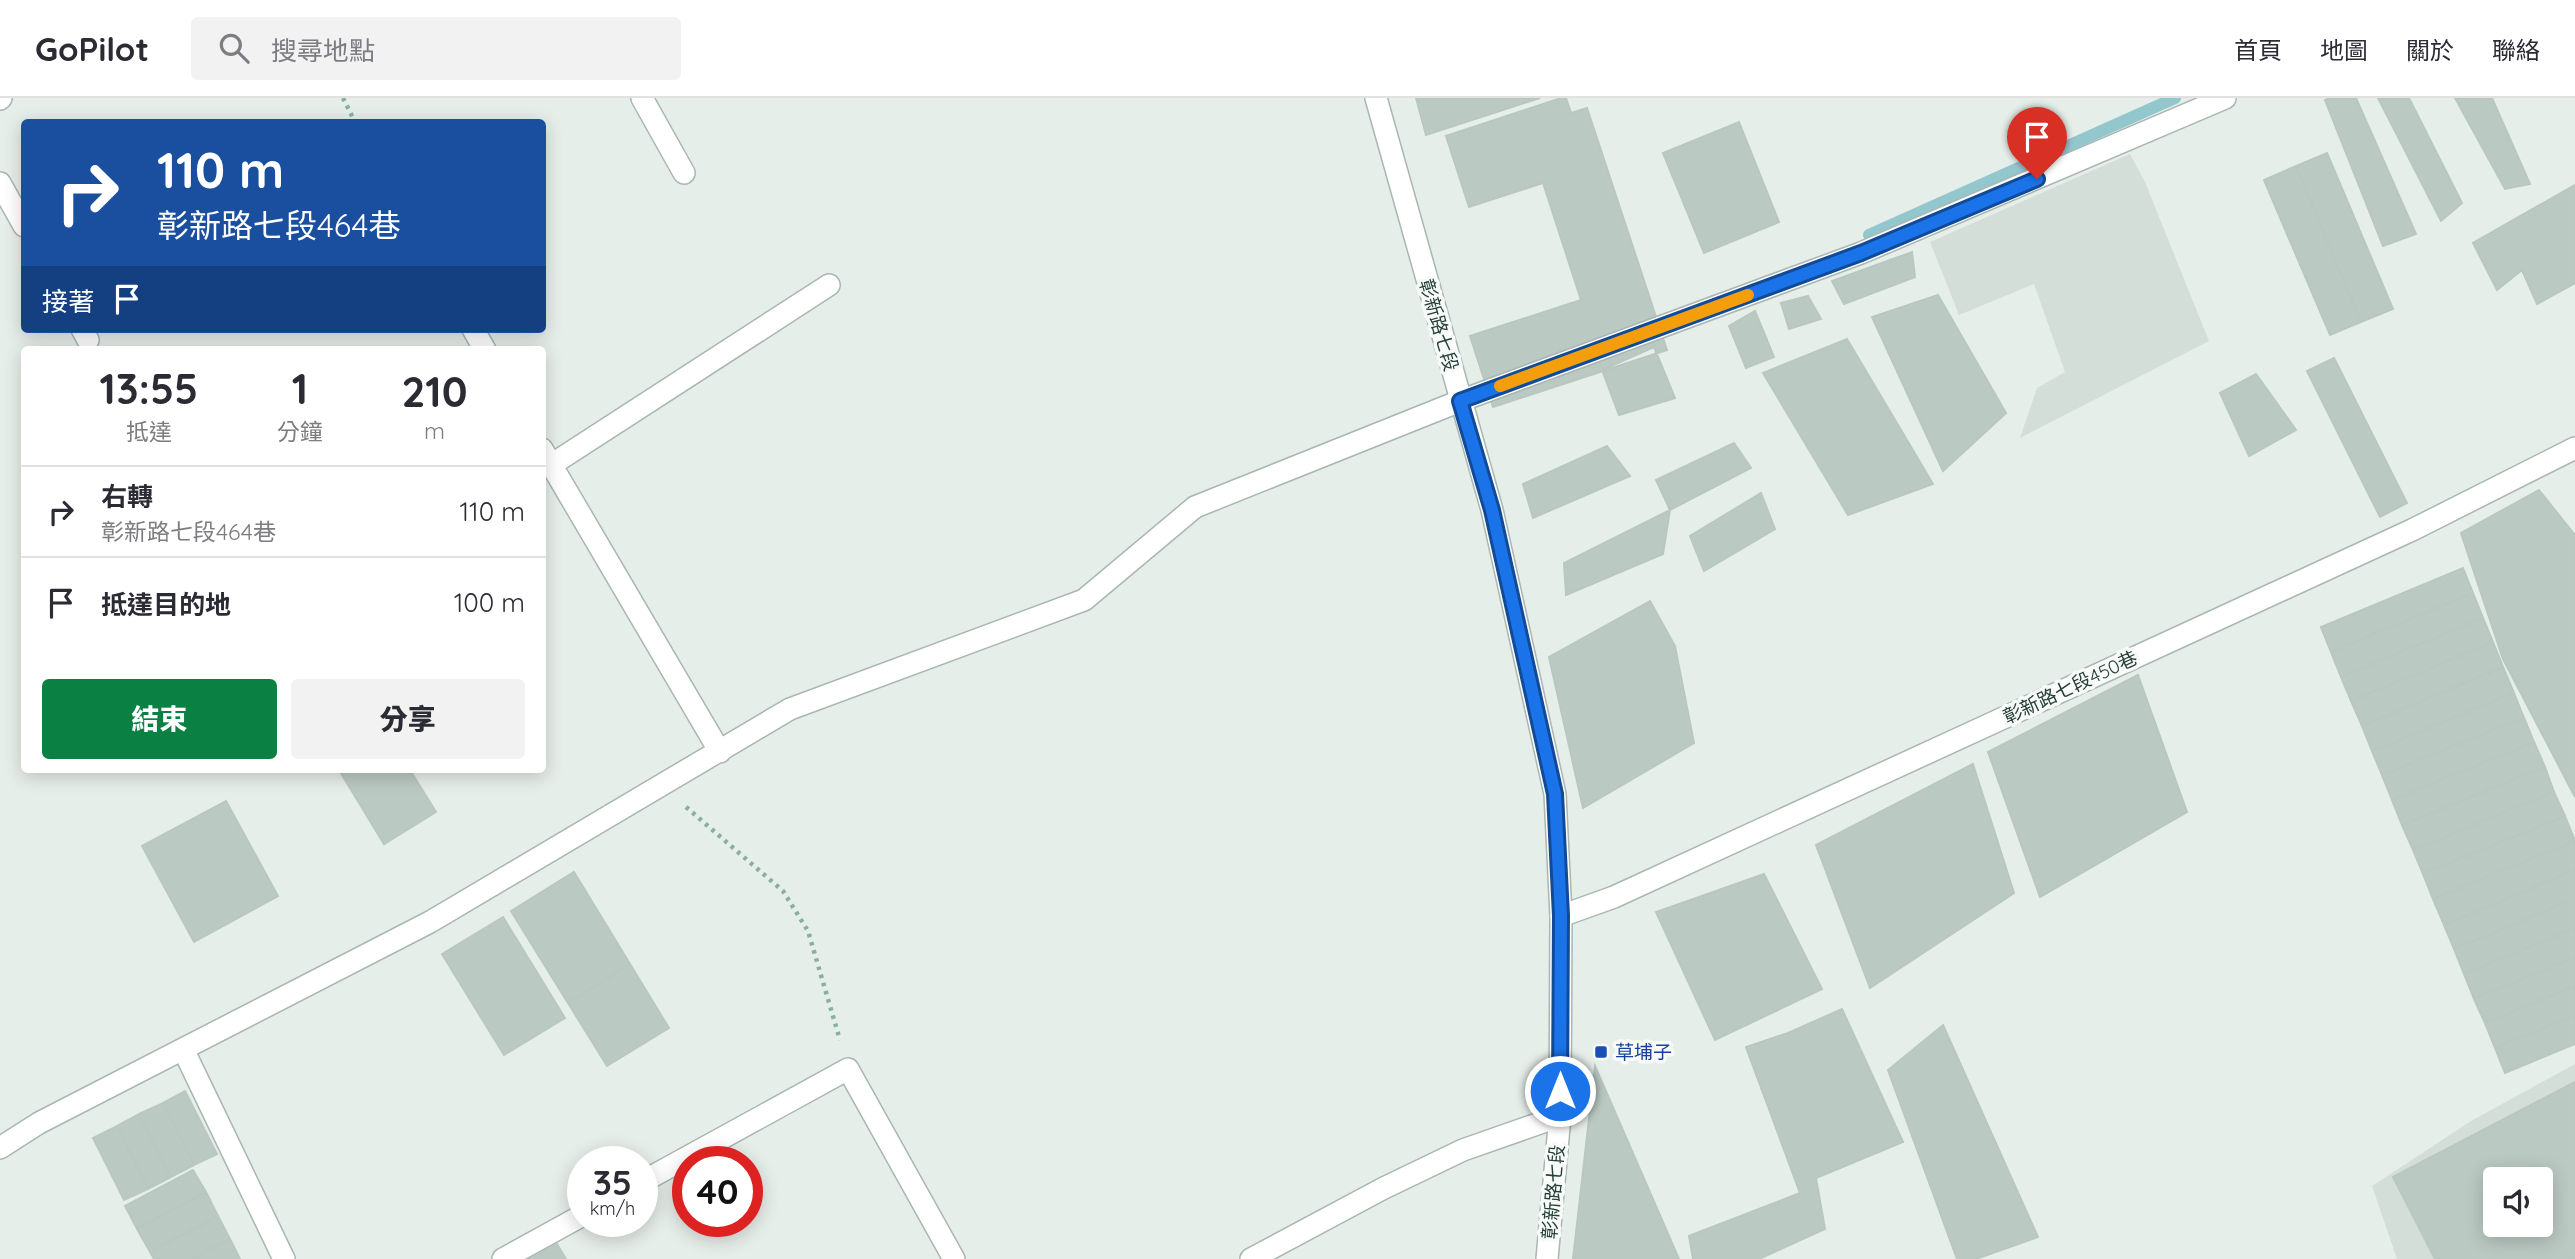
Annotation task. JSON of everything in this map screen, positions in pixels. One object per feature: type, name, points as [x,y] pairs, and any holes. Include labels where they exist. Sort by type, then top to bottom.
[{"type":"street","points":[[642,98],[684,173]]},
{"type":"street","name":"彰新路七段","points":[[1376,98],[1492,510],[1555,794],[1561,916],[1560,1116],[1548,1259]]},
{"type":"street","points":[[0,1149],[39,1123],[430,922],[790,709],[1084,600],[1195,507],[1460,401],[1861,253],[2225,98]]},
{"type":"street","points":[[0,183],[21,221]]},
{"type":"street","points":[[720,752],[547,457],[829,285]]},
{"type":"street","name":"彰新路七段450巷","points":[[1561,916],[1614,897],[2412,530],[2575,448]]},
{"type":"street","points":[[183,1049],[284,1259]]},
{"type":"street","points":[[658,1173],[848,1069],[954,1259]]},
{"type":"street","points":[[1251,1259],[1349,1206],[1463,1150],[1560,1116]]},
{"type":"street","points":[[503,1259],[567,1224]]},
{"type":"path","points":[[343,98],[354,119]]},
{"type":"path","points":[[661,786],[783,891],[808,930],[848,1069]]},
{"type":"shaded area","points":[[2130,154],[2145,182],[2209,341],[2020,438],[2037,388],[2065,372],[2034,284],[1959,315],[1930,242]]},
{"type":"shaded area","points":[[2575,1064],[2575,1259],[2397,1259],[2372,1186],[2471,1121]]},
{"type":"building","points":[[1416,98],[1540,98],[1426,135]]},
{"type":"building","points":[[1566,98],[1571,113],[1587,108],[1667,350],[1493,407],[1470,336],[1581,300],[1543,183],[1469,207],[1446,136]]},
{"type":"building","points":[[2356,98],[2416,234],[2383,246],[2325,100]]},
{"type":"building","points":[[2378,98],[2409,98],[2462,203],[2441,221]]},
{"type":"building","points":[[2455,98],[2492,98],[2530,184],[2505,189]]},
{"type":"building","points":[[1739,122],[1779,222],[1704,253],[1663,153]]},
{"type":"building","points":[[2327,153],[2393,309],[2361,322],[2296,166]]},
{"type":"building","points":[[2296,166],[2361,322],[2330,335],[2264,180]]},
{"type":"building","points":[[2575,185],[2575,283],[2537,304],[2522,270],[2497,290],[2473,243]]},
{"type":"building","points":[[1912,252],[1915,277],[1844,304],[1832,281]]},
{"type":"building","points":[[1938,295],[2006,413],[1943,471],[1872,317]]},
{"type":"building","points":[[1808,296],[1821,319],[1789,329],[1781,303]]},
{"type":"building","points":[[1755,311],[1774,357],[1746,368],[1729,326]]},
{"type":"building","points":[[1847,339],[1933,484],[1848,515],[1763,373]]},
{"type":"building","points":[[1654,347],[1675,398],[1619,415],[1602,370]]},
{"type":"building","points":[[2334,358],[2407,503],[2380,517],[2307,371]]},
{"type":"building","points":[[2256,374],[2296,430],[2249,456],[2220,393]]},
{"type":"building","points":[[1734,443],[1751,468],[1670,510],[1656,480]]},
{"type":"building","points":[[1607,446],[1630,476],[1533,518],[1523,484]]},
{"type":"building","points":[[2539,490],[2575,535],[2575,797],[2503,659],[2461,533]]},
{"type":"building","points":[[1761,493],[1775,529],[1704,571],[1690,536]]},
{"type":"building","points":[[1670,510],[1663,554],[1566,595],[1564,563]]},
{"type":"building","points":[[2463,568],[2473,593],[2331,652],[2321,627]]},
{"type":"building","points":[[2473,593],[2483,618],[2341,677],[2331,652]]},
{"type":"building","points":[[1650,601],[1675,646],[1694,743],[1583,808],[1549,657]]},
{"type":"building","points":[[2483,618],[2493,642],[2351,701],[2341,677]]},
{"type":"building","points":[[2493,642],[2503,667],[2362,726],[2351,701]]},
{"type":"building","points":[[2503,667],[2514,693],[2372,751],[2362,726]]},
{"type":"building","points":[[2138,675],[2187,812],[2040,897],[1988,752]]},
{"type":"building","points":[[2514,693],[2524,718],[2382,775],[2372,751]]},
{"type":"building","points":[[2524,718],[2534,742],[2392,800],[2382,775]]},
{"type":"building","points":[[2534,742],[2545,767],[2402,825],[2392,800]]},
{"type":"building","points":[[1973,764],[2014,893],[1870,988],[1816,845]]},
{"type":"building","points":[[2545,767],[2554,792],[2413,850],[2402,825]]},
{"type":"building","points":[[341,773],[412,773],[436,812],[384,844]]},
{"type":"building","points":[[2554,792],[2565,816],[2423,874],[2413,850]]},
{"type":"building","points":[[226,801],[278,896],[194,942],[142,846]]},
{"type":"building","points":[[2565,816],[2575,841],[2433,899],[2423,874]]},
{"type":"building","points":[[2575,841],[2575,870],[2444,925],[2433,899]]},
{"type":"building","points":[[2575,870],[2575,899],[2454,949],[2444,925]]},
{"type":"building","points":[[574,872],[630,964],[568,1003],[511,911]]},
{"type":"building","points":[[1764,874],[1822,989],[1715,1040],[1656,912]]},
{"type":"building","points":[[2575,899],[2575,928],[2464,974],[2454,949]]},
{"type":"building","points":[[503,917],[565,1018],[504,1055],[442,954]]},
{"type":"building","points":[[2575,928],[2575,957],[2474,999],[2464,974]]},
{"type":"building","points":[[2575,957],[2575,986],[2485,1023],[2474,999]]},
{"type":"building","points":[[630,964],[669,1028],[607,1066],[568,1003]]},
{"type":"building","points":[[2575,986],[2575,1015],[2495,1048],[2485,1023]]},
{"type":"building","points":[[1842,1009],[1903,1142],[1816,1178],[1825,1229],[1759,1259],[1693,1259],[1689,1236],[1800,1193],[1746,1047],[1788,1033]]},
{"type":"building","points":[[2575,1015],[2575,1044],[2505,1073],[2495,1048]]},
{"type":"building","points":[[1943,1025],[2038,1237],[1976,1259],[1957,1259],[1888,1070]]},
{"type":"building","points":[[1595,1066],[1679,1259],[1573,1259]]},
{"type":"building","points":[[2575,1082],[2575,1259],[2435,1259],[2393,1177]]},
{"type":"building","points":[[185,1091],[217,1154],[194,1165],[163,1103]]},
{"type":"building","points":[[163,1103],[194,1165],[171,1177],[139,1114]]},
{"type":"building","points":[[139,1114],[171,1177],[148,1189],[117,1126]]},
{"type":"building","points":[[117,1126],[148,1189],[124,1200],[93,1138]]},
{"type":"building","points":[[193,1170],[206,1192],[137,1229],[125,1206]]},
{"type":"building","points":[[206,1192],[218,1216],[150,1252],[137,1229]]},
{"type":"building","points":[[218,1216],[230,1239],[192,1259],[154,1259],[150,1252]]},
{"type":"building","points":[[230,1239],[240,1259],[192,1259]]},
{"type":"building","points":[[557,1244],[566,1259],[530,1259]]},
{"type":"waterway","points":[[1869,235],[2175,98]]},
{"type":"slow traffic","points":[[1500,386],[1748,295]]},
{"type":"place","name":"草埔子","points":[[1601,1052]]},
{"type":"route","points":[[1560,1091],[1561,916],[1555,794],[1492,510],[1460,401],[1861,253],[2037,179]]}]
